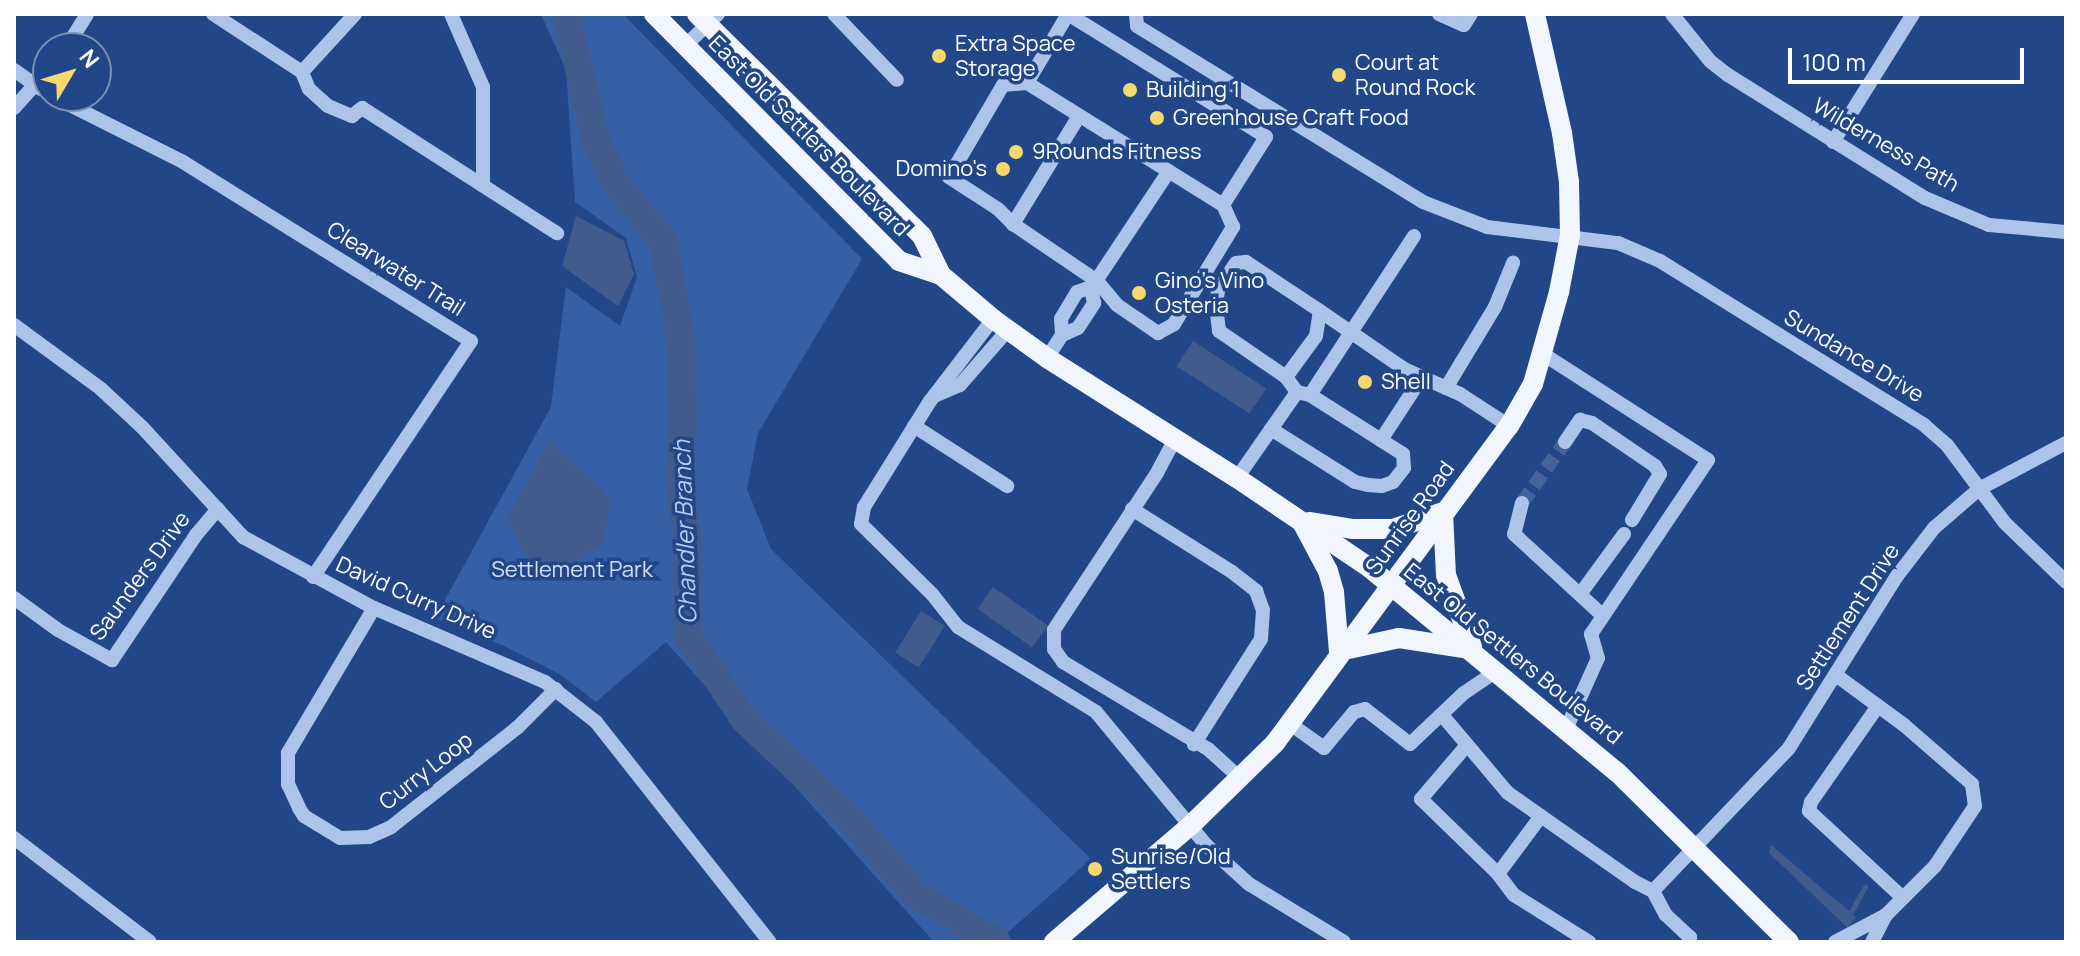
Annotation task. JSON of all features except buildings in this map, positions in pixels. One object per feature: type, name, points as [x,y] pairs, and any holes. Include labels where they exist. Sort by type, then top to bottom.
[{"type":"main road","name":"East Old Settlers Boulevard","points":[[654,14],[899,261],[941,275],[1000,325],[1047,358],[1301,520],[1391,585],[1567,727],[1789,942]]},
{"type":"main road","name":"Sunrise Road","points":[[1054,942],[1190,826],[1240,778],[1289,723],[1339,651],[1509,426],[1533,384],[1543,354],[1570,235],[1569,182],[1562,133],[1535,14]]},
{"type":"main road","name":"East Old Settlers Boulevard","points":[[708,17],[922,236],[941,275]]},
{"type":"main road","points":[[1443,512],[1446,575],[1473,650],[1399,638],[1339,651],[1334,592],[1328,571],[1301,520],[1373,530],[1393,529],[1443,512]]},
{"type":"street","points":[[76,32],[87,14]]},
{"type":"street","points":[[213,14],[302,72],[309,89],[328,106],[352,116],[362,108],[557,233]]},
{"type":"street","points":[[302,72],[355,14]]},
{"type":"street","points":[[451,14],[483,87],[483,185]]},
{"type":"street","points":[[834,14],[897,80]]},
{"type":"street","points":[[1027,83],[1068,14],[1266,137],[1223,205]]},
{"type":"street","name":"Sundance Drive","points":[[1136,14],[1137,26],[1423,202],[1487,227],[1618,243],[1660,261],[1880,397],[1947,445],[2005,523],[2066,582]]},
{"type":"street","points":[[1439,14],[1464,25],[1471,14]]},
{"type":"street","name":"Wilderness Path","points":[[1672,14],[1710,61],[1925,198],[1989,225],[2066,232]]},
{"type":"street","points":[[1833,142],[1913,14]]},
{"type":"street","points":[[686,45],[708,17]]},
{"type":"street","name":"Clearwater Trail","points":[[14,70],[32,84]]},
{"type":"street","points":[[1027,83],[1223,205],[1233,227],[1174,324],[1158,333],[1117,305],[998,209],[949,177],[1003,85],[1027,83]]},
{"type":"street","points":[[14,108],[32,87]]},
{"type":"street","name":"Clearwater Trail","points":[[84,112],[183,162],[471,341],[313,577]]},
{"type":"street","points":[[1013,224],[1079,116]]},
{"type":"street","points":[[1047,358],[1062,335],[1078,328],[1094,303],[1094,284],[1169,171]]},
{"type":"street","points":[[1237,478],[1271,429],[1303,394],[1350,332],[1414,236]]},
{"type":"street","points":[[1271,429],[1355,482],[1382,486],[1393,482],[1404,468],[1403,454],[1303,394],[1286,377],[1219,331],[1218,290],[1236,263],[1246,262],[1422,377],[1509,426]]},
{"type":"street","points":[[1446,388],[1495,307],[1513,263]]},
{"type":"street","points":[[1286,377],[1316,336],[1320,311]]},
{"type":"street","name":"David Curry Drive","points":[[14,325],[101,389],[243,537],[374,608],[507,662],[556,689],[596,722],[770,942]]},
{"type":"street","points":[[1000,325],[932,399],[864,507],[861,524],[932,594],[958,627],[1096,712],[1206,845],[1249,884],[1344,942]]},
{"type":"street","points":[[1543,354],[1708,460],[1591,634],[1598,658],[1567,727]]},
{"type":"street","points":[[1381,440],[1422,377]]},
{"type":"street","points":[[1565,442],[1580,420],[1592,423],[1655,466],[1660,474],[1632,520]]},
{"type":"street","points":[[914,426],[1007,486]]},
{"type":"street","points":[[1175,439],[1054,630],[1054,649],[1063,662],[1194,744],[1208,749],[1240,778]]},
{"type":"street","name":"Settlement Drive","points":[[1653,891],[1789,748],[1897,576],[1934,528],[1979,489],[2066,443]]},
{"type":"street","points":[[1522,503],[1514,534],[1602,615]]},
{"type":"street","name":"Saunders Drive","points":[[14,598],[58,630],[112,660],[196,535],[218,509]]},
{"type":"street","points":[[1132,509],[1232,572],[1256,591],[1263,610],[1261,639],[1194,744]]},
{"type":"street","points":[[1581,593],[1624,534]]},
{"type":"street","name":"Curry Loop","points":[[374,608],[288,753],[288,784],[299,808],[304,816],[340,838],[369,837],[391,827],[517,728],[556,689]]},
{"type":"street","points":[[1289,723],[1324,748],[1354,712],[1365,709],[1410,744],[1464,693],[1498,670]]},
{"type":"street","points":[[1835,942],[1886,915],[1935,866],[1975,806],[1972,784],[1836,675]]},
{"type":"street","points":[[1878,706],[1811,802],[1809,811],[1903,898]]},
{"type":"street","points":[[1442,715],[1508,793],[1635,882],[1653,891],[1666,915],[1690,937],[1690,942]]},
{"type":"street","points":[[1467,745],[1421,799],[1498,874],[1514,895],[1589,942]]},
{"type":"street","points":[[1498,874],[1541,816]]},
{"type":"street","points":[[14,838],[150,942]]},
{"type":"street","points":[[1872,942],[1886,915]]},
{"type":"green space","name":"Settlement Park","points":[[541,14],[623,14],[862,259],[758,433],[747,489],[771,549],[1091,859],[997,942],[934,942],[666,642],[596,702],[561,675],[504,646],[435,618],[551,407],[566,287],[620,326],[637,277],[626,238],[575,202],[566,70]]},
{"type":"shaded area","points":[[576,216],[624,241],[634,274],[618,306],[562,266]]},
{"type":"shaded area","points":[[1193,341],[1266,388],[1250,414],[1177,366]]},
{"type":"shaded area","points":[[549,441],[603,490],[611,503],[603,543],[575,560],[541,565],[525,555],[508,518]]},
{"type":"shaded area","points":[[993,587],[1048,625],[1032,648],[978,609]]},
{"type":"shaded area","points":[[921,611],[945,626],[919,667],[895,653]]},
{"type":"shaded area","points":[[1771,845],[1856,917],[1848,928],[1769,853]]},
{"type":"waterway","name":"Chandler Branch","points":[[566,14],[597,144],[615,182],[663,240],[680,332],[683,422],[679,481],[688,539],[687,634],[745,720],[850,819],[916,895],[997,942]]},
{"type":"waterway","points":[[1851,912],[1865,887]]},
{"type":"tunnel","points":[[1522,503],[1565,442]]},
{"type":"place","name":"Extra Space Storage","points":[[939,56]]},
{"type":"place","name":"Court at Round Rock","points":[[1339,75]]},
{"type":"place","name":"Building 1","points":[[1130,90]]},
{"type":"place","name":"Greenhouse Craft Food","points":[[1157,118]]},
{"type":"place","name":"9Rounds Fitness","points":[[1016,152]]},
{"type":"place","name":"Domino's","points":[[1003,169]]},
{"type":"place","name":"Gino's Vino Osteria","points":[[1139,293]]},
{"type":"place","name":"Shell","points":[[1365,382]]},
{"type":"place","name":"Sunrise/Old Settlers","points":[[1095,869]]}]
